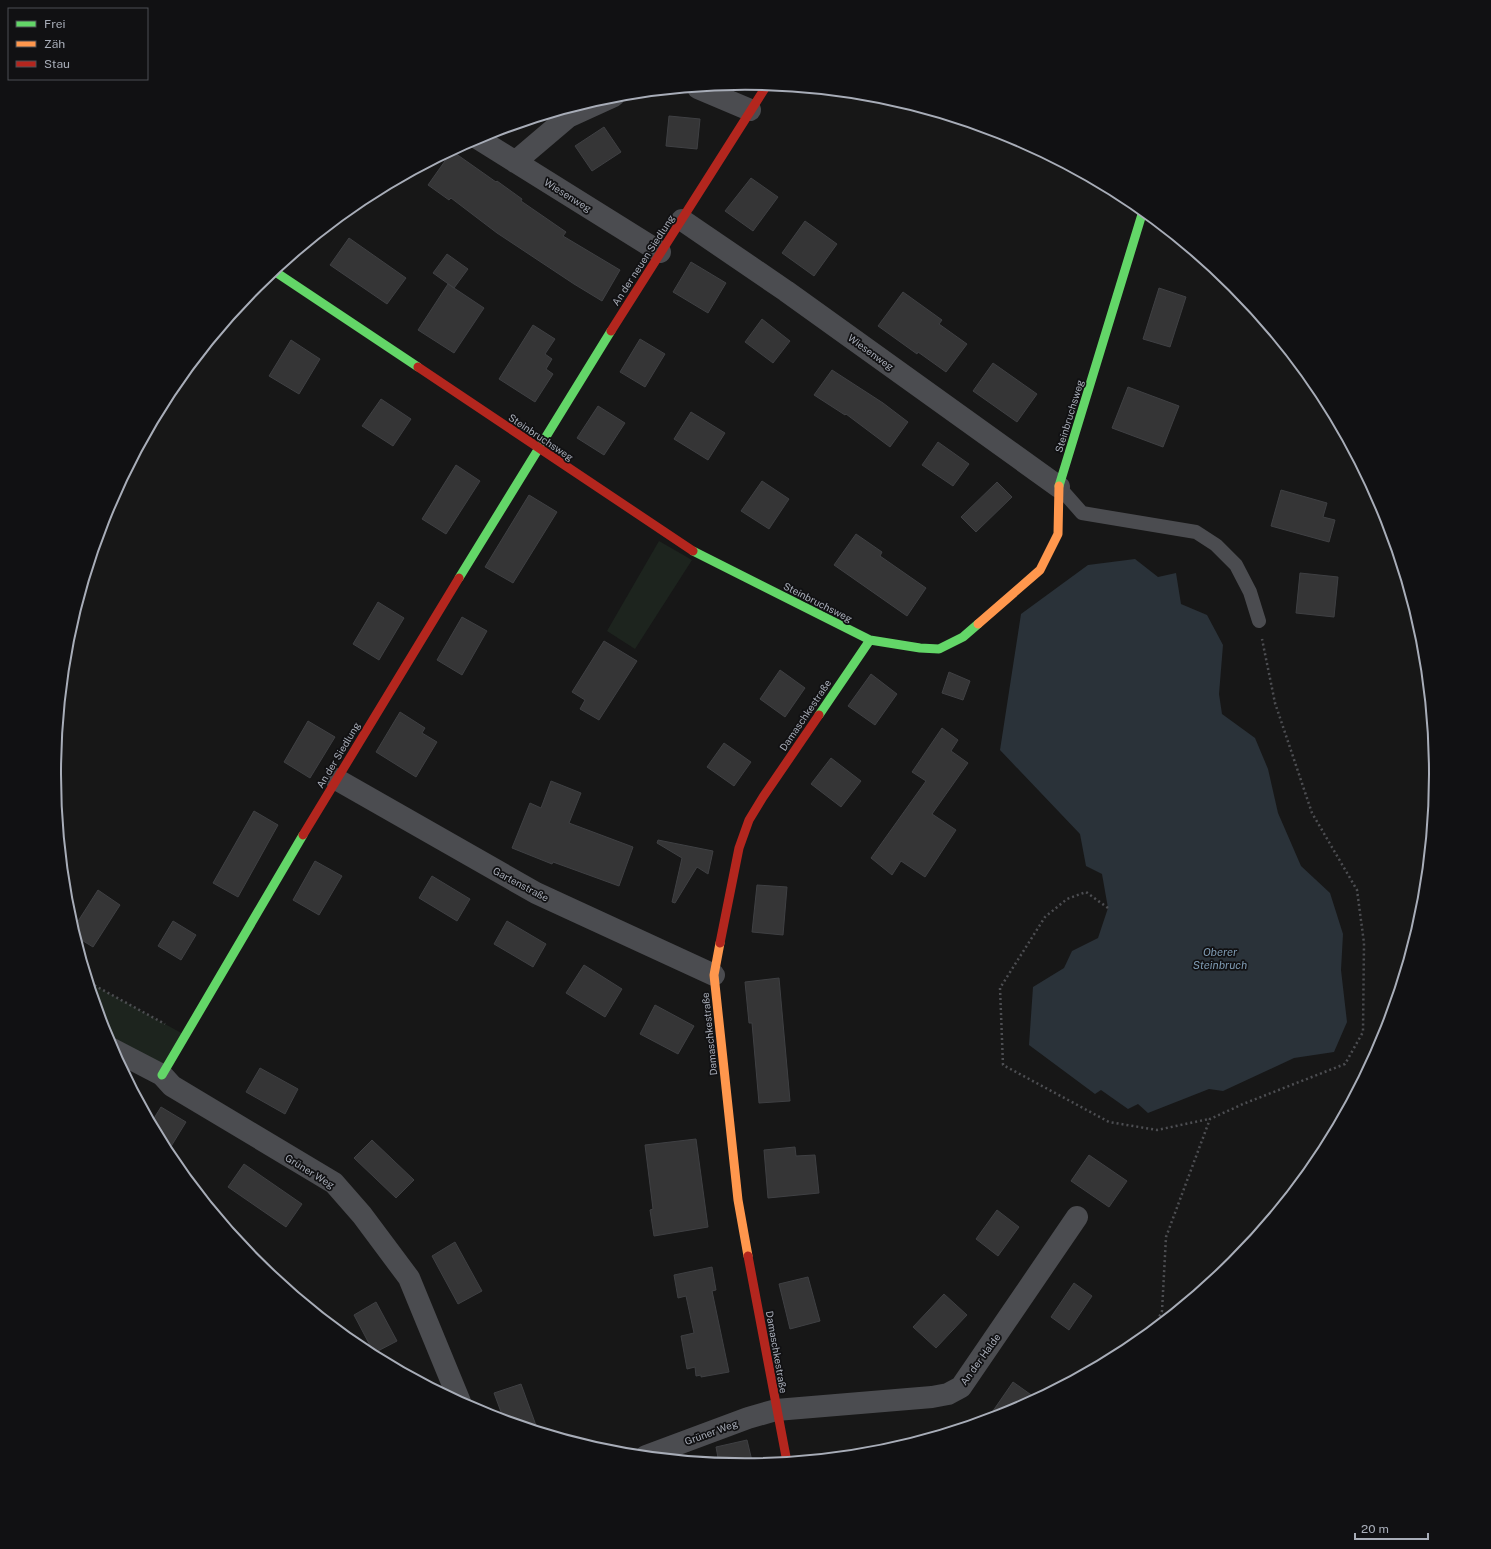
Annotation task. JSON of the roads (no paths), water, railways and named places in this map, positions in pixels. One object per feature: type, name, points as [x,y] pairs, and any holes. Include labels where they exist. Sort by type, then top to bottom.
[{"type":"street","name":"An der neuen Siedlung","points":[[538,448],[660,252],[682,220],[763,90]]},
{"type":"street","points":[[705,91],[750,110]]},
{"type":"street","points":[[515,162],[568,117],[585,109]]},
{"type":"street","name":"Wiesenweg","points":[[484,142],[660,252]]},
{"type":"street","name":"Steinbruchsweg","points":[[279,274],[697,553],[870,640],[920,648],[939,649],[963,638],[1040,570],[1058,534],[1059,487],[1142,217]]},
{"type":"street","name":"Wiesenweg","points":[[682,220],[786,291],[1059,487]]},
{"type":"street","name":"An der Siedlung","points":[[162,1075],[336,780],[538,448]]},
{"type":"street","name":"Damaschkestraße","points":[[786,1458],[738,1200],[714,975],[739,848],[749,820],[767,791],[870,640]]},
{"type":"street","name":"Gartenstraße","points":[[336,780],[536,893],[714,975]]},
{"type":"street","name":"Grüner Weg","points":[[121,1054],[162,1075],[172,1086],[334,1183],[362,1215],[410,1278],[457,1394]]},
{"type":"street","name":"An der Halde","points":[[776,1410],[932,1397],[948,1394],[961,1387],[1077,1217]]},
{"type":"street","name":"Grüner Weg","points":[[655,1453],[748,1418],[776,1410]]},
{"type":"lane","points":[[1059,487],[1082,513],[1196,532],[1216,546],[1236,565],[1250,592],[1259,621]]},
{"type":"water","name":"Oberer Steinbruch","points":[[1135,559],[1158,577],[1176,573],[1181,604],[1207,615],[1223,645],[1219,694],[1222,714],[1255,738],[1268,769],[1278,813],[1301,866],[1330,893],[1343,934],[1341,970],[1347,1022],[1334,1052],[1294,1058],[1223,1091],[1209,1089],[1148,1113],[1138,1104],[1128,1109],[1101,1090],[1095,1094],[1029,1045],[1033,987],[1064,968],[1072,951],[1098,938],[1108,908],[1102,874],[1086,866],[1080,834],[1000,750],[1021,614],[1088,565]]}]
